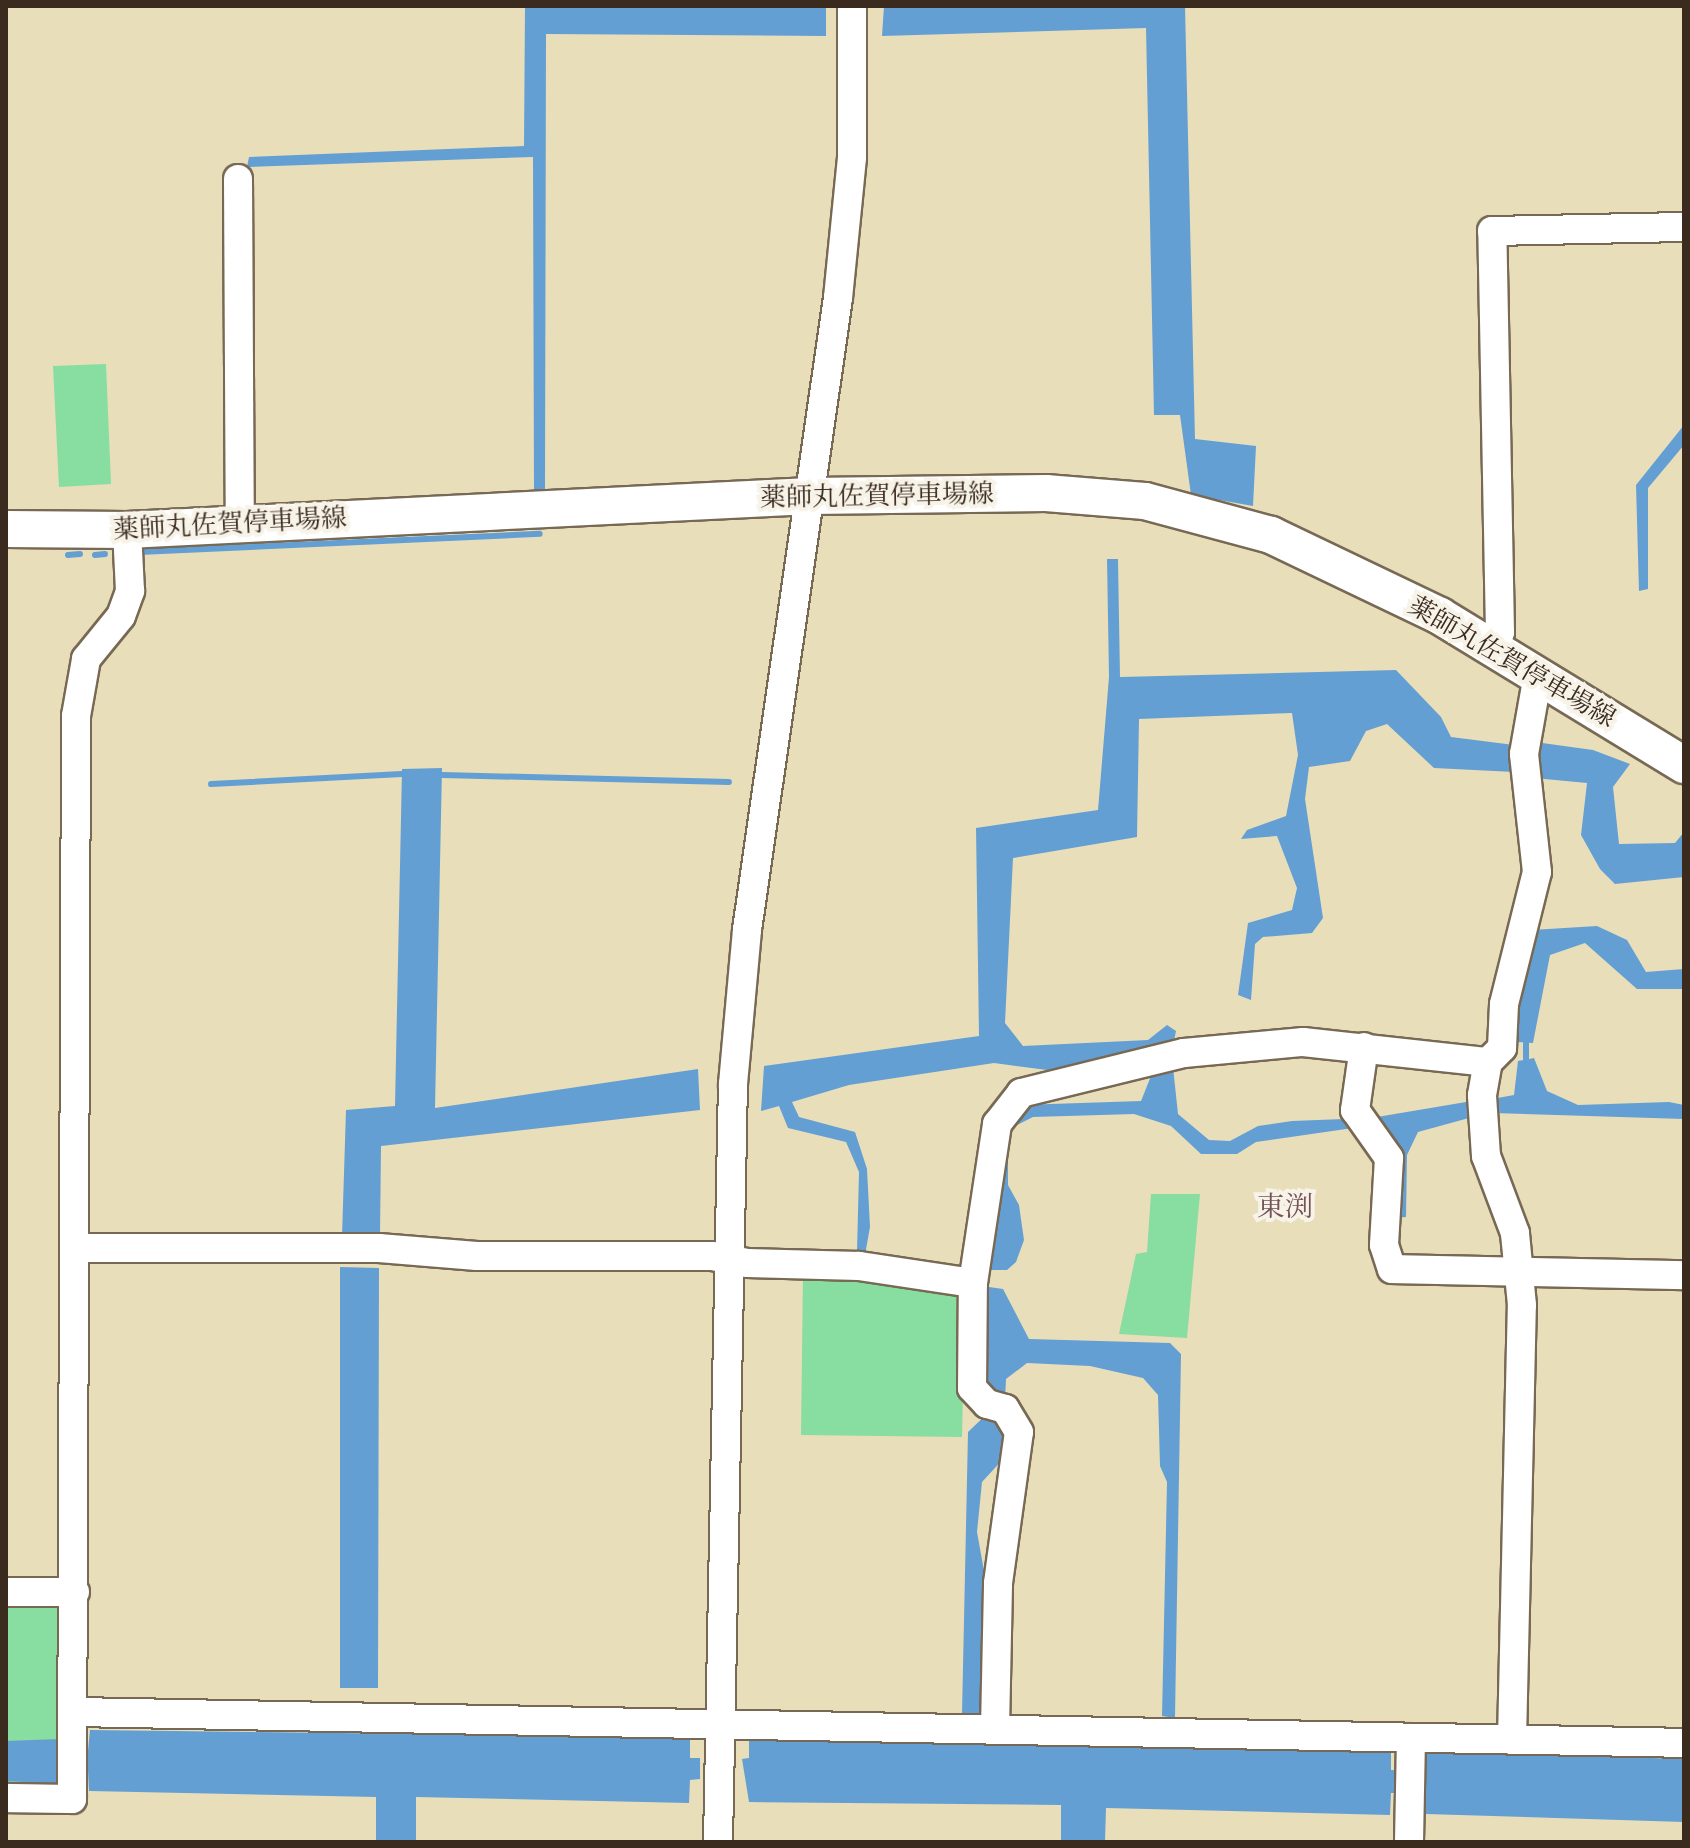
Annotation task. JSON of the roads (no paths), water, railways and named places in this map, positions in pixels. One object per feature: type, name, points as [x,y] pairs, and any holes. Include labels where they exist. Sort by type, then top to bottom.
[{"type":"main road","name":"薬師丸佐賀停車場線","points":[[6,529],[127,530],[810,496],[1046,493],[1145,501],[1271,535],[1494,647],[1684,765]]},
{"type":"street","points":[[718,1842],[733,1084],[747,930],[810,496],[852,157],[852,6]]},
{"type":"street","points":[[238,179],[240,523]]},
{"type":"street","points":[[1494,647],[1500,632],[1492,231],[1684,227]]},
{"type":"street","points":[[6,1798],[72,1799],[75,1712],[76,716],[86,659],[121,616],[130,591],[127,530]]},
{"type":"street","points":[[1512,1740],[1519,1273],[1515,1233],[1486,1156],[1482,1105],[1488,1062],[1502,1048],[1504,1004],[1537,872],[1524,760],[1538,675]]},
{"type":"street","points":[[995,1729],[998,1583],[1019,1432],[996,1407],[972,1388],[973,1283],[997,1124],[1021,1093],[1058,1080],[1261,1043],[1364,1047],[1488,1062]]},
{"type":"street","points":[[1364,1047],[1362,1120],[1389,1158],[1384,1245],[1392,1269],[1684,1275]]},
{"type":"street","points":[[76,1248],[379,1248],[477,1256],[729,1259],[859,1266],[973,1283]]},
{"type":"street","points":[[6,1592],[75,1592]]},
{"type":"street","points":[[75,1712],[720,1721],[1684,1743]]},
{"type":"street","points":[[1409,1842],[1411,1738]]},
{"type":"water","points":[[525,6],[826,6],[826,36],[546,34],[545,494],[534,494],[533,157],[247,167],[249,157],[524,146]]},
{"type":"water","points":[[884,6],[1185,6],[1195,439],[1256,446],[1253,506],[1191,495],[1180,415],[1154,415],[1146,28],[882,36]]},
{"type":"water","points":[[1684,425],[1684,445],[1648,488],[1648,589],[1639,591],[1636,485]]},
{"type":"water","points":[[1107,559],[1118,559],[1120,677],[1396,670],[1441,717],[1451,737],[1514,745],[1514,772],[1434,768],[1387,724],[1366,731],[1350,761],[1309,767],[1305,799],[1323,918],[1312,933],[1263,937],[1255,944],[1251,1000],[1238,995],[1248,923],[1292,910],[1297,888],[1277,836],[1241,839],[1247,830],[1286,816],[1298,755],[1292,713],[1139,719],[1137,837],[1013,858],[1005,1023],[1023,1046],[1148,1040],[1167,1025],[1176,1031],[1172,1051],[1047,1070],[994,1063],[849,1085],[792,1102],[799,1117],[855,1132],[867,1169],[870,1227],[865,1255],[857,1252],[859,1172],[846,1142],[788,1128],[779,1106],[761,1111],[764,1066],[979,1036],[976,828],[1098,810],[1109,677]]},
{"type":"water","points":[[1535,742],[1593,750],[1630,764],[1613,787],[1619,844],[1675,843],[1684,832],[1684,877],[1615,884],[1600,869],[1581,835],[1587,783],[1534,778]]},
{"type":"water","points":[[442,768],[435,1108],[698,1069],[700,1110],[381,1146],[380,1235],[342,1236],[346,1110],[395,1106],[402,769]]},
{"type":"water","points":[[1597,926],[1627,940],[1646,972],[1684,969],[1684,989],[1637,989],[1585,943],[1550,955],[1533,1043],[1517,1042],[1512,1029],[1532,930]]},
{"type":"water","points":[[1534,1058],[1547,1091],[1578,1105],[1669,1102],[1684,1105],[1684,1119],[1492,1113],[1492,1099],[1514,1095],[1518,1061]]},
{"type":"water","points":[[1173,1067],[1178,1114],[1209,1140],[1230,1141],[1258,1126],[1292,1121],[1344,1119],[1353,1128],[1256,1142],[1237,1154],[1201,1154],[1171,1126],[1134,1114],[1033,1117],[1017,1125],[1008,1118],[1021,1105],[1141,1101],[1151,1076]]},
{"type":"water","points":[[1472,1101],[1469,1118],[1418,1132],[1407,1155],[1406,1217],[1395,1218],[1371,1118]]},
{"type":"water","points":[[1008,1142],[1008,1185],[1019,1205],[1024,1240],[1016,1262],[1007,1270],[987,1270]]},
{"type":"water","points":[[340,1267],[379,1268],[378,1688],[340,1688]]},
{"type":"water","points":[[989,1287],[1003,1289],[1029,1339],[1170,1343],[1181,1354],[1175,1718],[1162,1716],[1167,1482],[1160,1466],[1158,1395],[1143,1378],[1090,1366],[1027,1363],[1006,1379],[1005,1401],[993,1396],[977,1372]]},
{"type":"water","points":[[991,1410],[1008,1439],[1005,1457],[982,1482],[977,1532],[986,1582],[980,1715],[962,1714],[968,1432]]},
{"type":"water","points":[[90,1730],[690,1737],[690,1758],[700,1758],[700,1779],[690,1780],[689,1803],[416,1797],[416,1842],[376,1842],[376,1797],[89,1791],[88,1771],[59,1771],[59,1784],[6,1781],[6,1741],[59,1739],[59,1751],[88,1751]]},
{"type":"water","points":[[749,1738],[1391,1751],[1391,1770],[1426,1771],[1426,1751],[1684,1759],[1684,1822],[1426,1814],[1426,1793],[1391,1793],[1390,1815],[1106,1808],[1105,1842],[1061,1842],[1061,1805],[749,1802],[742,1759],[749,1758]]},
{"type":"waterway","points":[[139,552],[540,534]]},
{"type":"waterway","points":[[68,555],[80,554]]},
{"type":"waterway","points":[[95,555],[105,554]]},
{"type":"waterway","points":[[211,784],[402,774]]},
{"type":"waterway","points":[[442,775],[729,782]]},
{"type":"waterway","points":[[1526,1043],[1526,1059]]},
{"type":"district","name":"東渕","points":[[1285,1206]]}]
